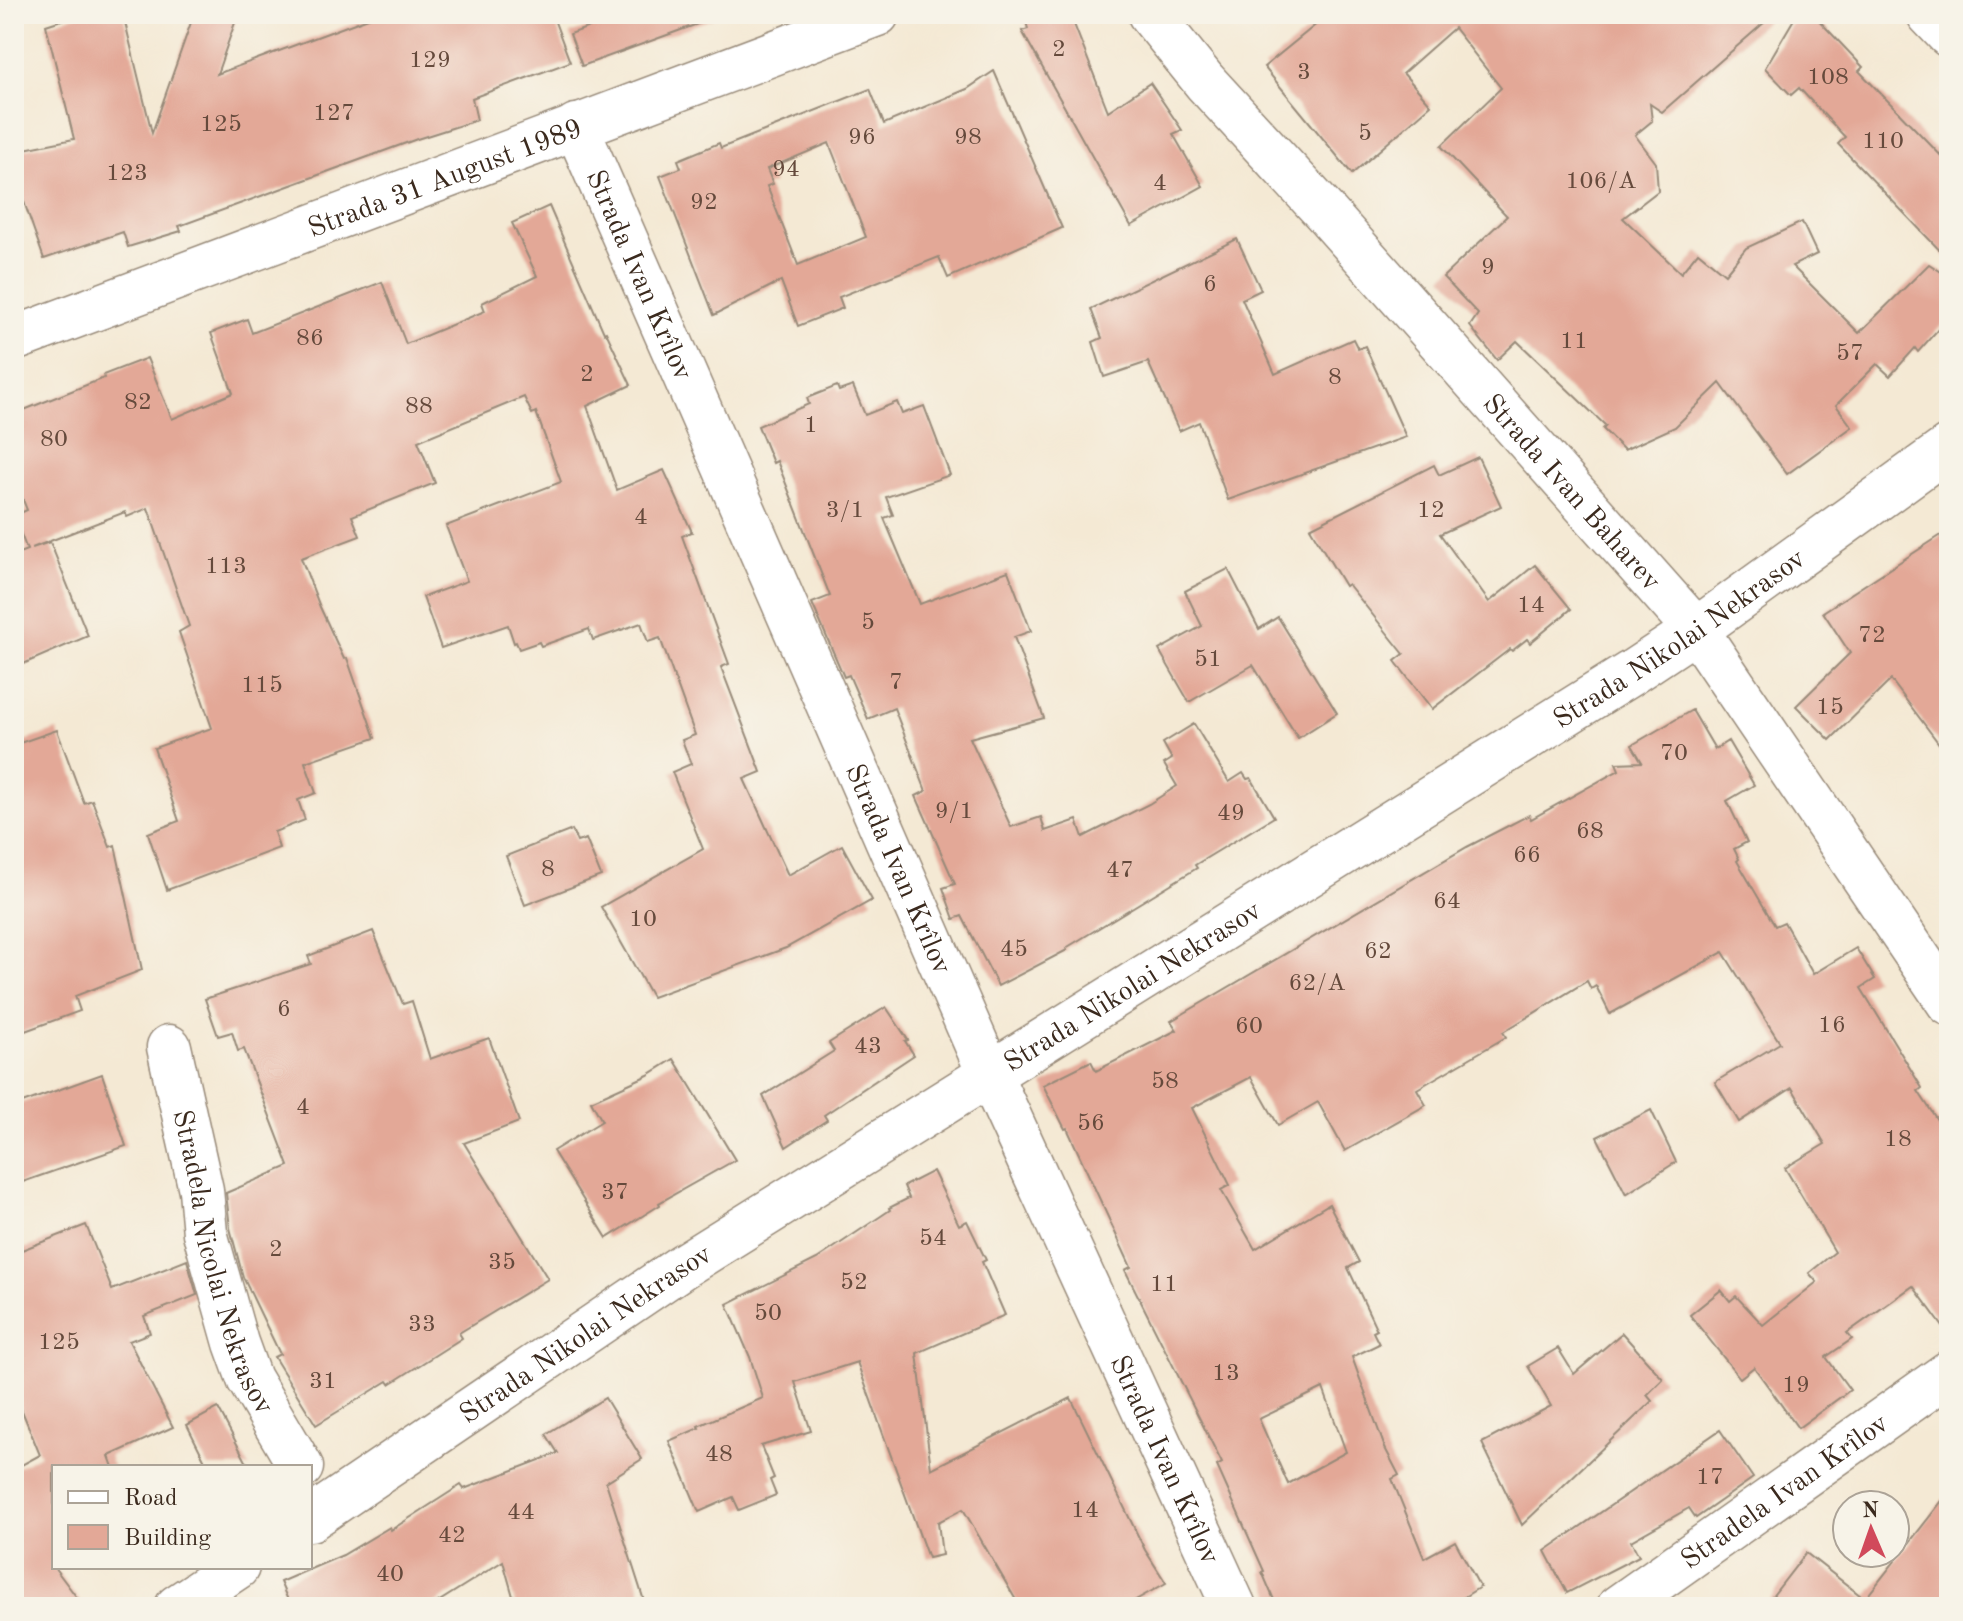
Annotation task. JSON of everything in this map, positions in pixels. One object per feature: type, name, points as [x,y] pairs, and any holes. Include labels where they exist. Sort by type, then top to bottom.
[{"type":"street","name":"Strada 31 August 1989","points":[[14,339],[877,14]]},
{"type":"street","name":"Strada Ivan Baharev","points":[[1150,14],[1205,82],[1324,211],[1696,630],[1949,1003]]},
{"type":"street","points":[[1929,14],[1949,35]]},
{"type":"street","name":"Strada Ivan Krîlov","points":[[576,126],[989,1073],[1234,1607]]},
{"type":"street","name":"Strada Nikolai Nekrasov","points":[[315,1504],[683,1266],[989,1073],[1216,935],[1696,630],[1949,447]]},
{"type":"street","name":"Stradela Nicolai Nekrasov","points":[[169,1047],[201,1190],[205,1233],[236,1343],[249,1379],[300,1465]]},
{"type":"street","name":"Stradela Ivan Krîlov","points":[[1619,1607],[1949,1373]]},
{"type":"street","points":[[177,1607],[234,1569]]},
{"type":"building","points":[[80,14],[123,14],[152,133],[194,14],[238,14],[217,74],[379,14],[552,14],[570,62],[472,98],[477,120],[179,226],[181,231],[128,247],[123,232],[44,259],[14,173],[14,151],[74,139],[46,25]]},
{"type":"building","points":[[625,14],[713,14],[714,18],[582,66],[570,34]]},
{"type":"building","points":[[1024,14],[1070,14],[1108,111],[1150,83],[1182,130],[1173,134],[1203,186],[1131,226],[1022,31],[1028,29]]},
{"type":"building","points":[[1329,14],[1774,14],[1662,112],[1650,104],[1652,121],[1635,135],[1656,163],[1658,191],[1623,218],[1681,273],[1698,252],[1725,274],[1746,248],[1802,222],[1817,254],[1792,266],[1859,333],[1929,264],[1949,277],[1949,317],[1918,352],[1915,348],[1890,376],[1877,364],[1836,405],[1852,427],[1787,474],[1720,383],[1675,427],[1624,450],[1603,429],[1606,426],[1517,341],[1497,360],[1470,326],[1478,314],[1443,277],[1507,216],[1441,146],[1501,88],[1454,28],[1403,73],[1431,105],[1352,174],[1264,67]]},
{"type":"building","points":[[1797,14],[1813,14],[1863,67],[1859,71],[1949,164],[1949,260],[1838,144],[1845,137],[1799,88],[1791,95],[1765,68]]},
{"type":"building","points":[[994,71],[1062,228],[948,278],[939,257],[839,297],[843,308],[798,326],[781,281],[714,315],[660,176],[681,168],[678,160],[719,143],[721,148],[870,89],[884,124],[967,89]],"holes":[[[829,143],[866,237],[798,265],[767,186],[773,184],[767,169]]]},
{"type":"building","points":[[549,206],[604,333],[631,385],[587,406],[617,490],[664,470],[692,532],[682,536],[729,664],[721,667],[761,772],[744,779],[788,875],[842,845],[872,900],[786,948],[652,997],[601,907],[703,849],[672,772],[691,764],[682,740],[695,735],[660,638],[648,642],[641,623],[593,640],[589,629],[541,646],[539,642],[519,649],[508,625],[441,648],[423,597],[467,581],[446,526],[561,482],[536,412],[532,414],[524,397],[418,441],[435,483],[352,516],[360,536],[301,558],[320,607],[344,659],[347,658],[375,738],[305,762],[316,793],[298,800],[305,820],[274,832],[279,848],[167,890],[148,833],[179,821],[154,748],[212,728],[179,632],[189,626],[148,508],[127,517],[125,512],[32,548],[50,542],[88,636],[14,668],[14,555],[27,550],[14,516],[27,510],[14,477],[14,414],[147,358],[172,419],[233,393],[211,333],[247,319],[252,333],[382,282],[406,344],[485,311],[482,303],[537,276],[512,223]]},
{"type":"building","points":[[1237,239],[1261,290],[1242,299],[1275,374],[1353,339],[1358,349],[1365,346],[1406,437],[1228,500],[1199,422],[1179,431],[1148,362],[1104,377],[1093,342],[1102,338],[1091,309]]},
{"type":"building","points":[[837,386],[839,391],[853,386],[865,415],[897,402],[902,414],[924,406],[950,475],[886,497],[893,515],[884,518],[920,604],[1008,571],[1031,631],[1014,637],[1044,718],[970,738],[1011,827],[1041,817],[1045,831],[1077,820],[1083,837],[1149,804],[1177,786],[1164,764],[1172,759],[1163,743],[1194,724],[1229,782],[1243,773],[1247,779],[1251,778],[1274,817],[1067,950],[998,986],[962,916],[954,919],[943,888],[955,884],[916,796],[926,791],[894,708],[868,719],[849,675],[844,677],[812,603],[830,596],[777,461],[773,463],[758,426],[809,404],[807,398]]},
{"type":"building","points":[[1478,457],[1501,506],[1440,534],[1489,602],[1535,565],[1571,609],[1530,643],[1527,639],[1512,651],[1510,649],[1432,709],[1395,661],[1404,654],[1348,584],[1345,586],[1310,528],[1434,465],[1439,475]]},
{"type":"building","points":[[1949,530],[1949,757],[1891,680],[1830,740],[1796,706],[1850,653],[1823,612]]},
{"type":"building","points":[[1228,569],[1259,629],[1278,617],[1337,713],[1298,738],[1253,665],[1189,702],[1159,650],[1202,626],[1185,591]]},
{"type":"building","points":[[1692,710],[1715,749],[1728,741],[1754,785],[1727,801],[1747,842],[1734,849],[1739,859],[1737,861],[1775,926],[1784,922],[1813,974],[1856,948],[1875,979],[1861,988],[1922,1088],[1918,1091],[1949,1138],[1949,1335],[1913,1286],[1847,1333],[1852,1339],[1826,1357],[1850,1390],[1798,1428],[1754,1367],[1740,1378],[1690,1315],[1721,1290],[1730,1301],[1736,1296],[1763,1325],[1817,1282],[1809,1273],[1835,1252],[1785,1168],[1825,1144],[1792,1088],[1739,1122],[1715,1082],[1780,1043],[1723,952],[1610,1014],[1596,986],[1591,989],[1587,981],[1503,1032],[1506,1037],[1417,1089],[1426,1105],[1345,1151],[1318,1102],[1278,1125],[1251,1077],[1192,1108],[1230,1185],[1221,1190],[1255,1249],[1329,1204],[1359,1262],[1348,1268],[1377,1330],[1373,1332],[1379,1344],[1352,1357],[1385,1448],[1399,1475],[1392,1479],[1424,1558],[1455,1541],[1480,1587],[1448,1607],[1277,1607],[1217,1466],[1222,1463],[1125,1270],[1131,1267],[1067,1128],[1043,1085],[1091,1061],[1096,1071],[1177,1030],[1171,1021],[1467,847],[1529,815],[1531,819],[1619,770],[1616,763],[1642,762],[1632,745]],"holes":[[[1323,1388],[1346,1452],[1288,1484],[1259,1419]]]},
{"type":"building","points":[[57,730],[84,803],[92,800],[110,847],[115,845],[142,970],[75,996],[80,1011],[14,1035],[14,745]]},
{"type":"building","points":[[572,830],[577,842],[586,839],[601,876],[525,905],[506,856]]},
{"type":"building","points":[[373,931],[403,1004],[412,1001],[430,1059],[489,1038],[519,1122],[464,1143],[548,1279],[459,1333],[462,1338],[390,1384],[388,1381],[316,1425],[274,1357],[280,1354],[243,1277],[230,1228],[226,1193],[289,1166],[244,1049],[238,1051],[232,1032],[218,1036],[205,999],[311,964],[308,956]]},
{"type":"building","points":[[886,1007],[914,1055],[824,1115],[827,1120],[786,1147],[763,1096],[834,1051],[829,1043]]},
{"type":"building","points":[[674,1059],[735,1160],[659,1203],[607,1238],[553,1151],[602,1121],[591,1101],[648,1075]]},
{"type":"building","points":[[102,1074],[126,1146],[14,1185],[14,1106]]},
{"type":"building","points":[[1651,1110],[1676,1162],[1626,1194],[1597,1137]]},
{"type":"building","points":[[933,1171],[959,1225],[967,1221],[986,1260],[982,1262],[1005,1315],[917,1353],[931,1469],[1071,1398],[1145,1550],[1166,1583],[1123,1607],[1020,1607],[963,1509],[938,1522],[942,1555],[928,1558],[857,1362],[795,1382],[811,1431],[761,1446],[774,1478],[770,1480],[776,1495],[739,1510],[733,1497],[699,1512],[669,1441],[763,1398],[750,1357],[727,1304],[817,1259],[889,1208],[909,1198],[904,1186]]},
{"type":"building","points":[[86,1225],[112,1290],[187,1260],[197,1295],[144,1316],[150,1333],[129,1341],[173,1427],[109,1456],[112,1465],[52,1465],[52,1569],[56,1569],[84,1607],[14,1607],[14,1469],[40,1455],[14,1391],[14,1253]]},
{"type":"building","points":[[1622,1333],[1663,1379],[1647,1395],[1652,1401],[1522,1525],[1482,1443],[1551,1406],[1528,1366],[1558,1348],[1574,1374]]},
{"type":"building","points":[[605,1398],[642,1459],[606,1482],[646,1607],[516,1607],[503,1561],[430,1607],[291,1607],[280,1582],[343,1555],[390,1527],[391,1530],[461,1485],[464,1489],[558,1453],[546,1434]]},
{"type":"building","points":[[218,1408],[248,1465],[207,1465],[187,1425]]},
{"type":"building","points":[[1720,1430],[1753,1478],[1696,1518],[1689,1508],[1631,1541],[1639,1556],[1567,1593],[1545,1551]]},
{"type":"building","points":[[1949,1492],[1949,1607],[1764,1607],[1806,1553],[1865,1599],[1889,1569],[1911,1569],[1911,1540]]}]
